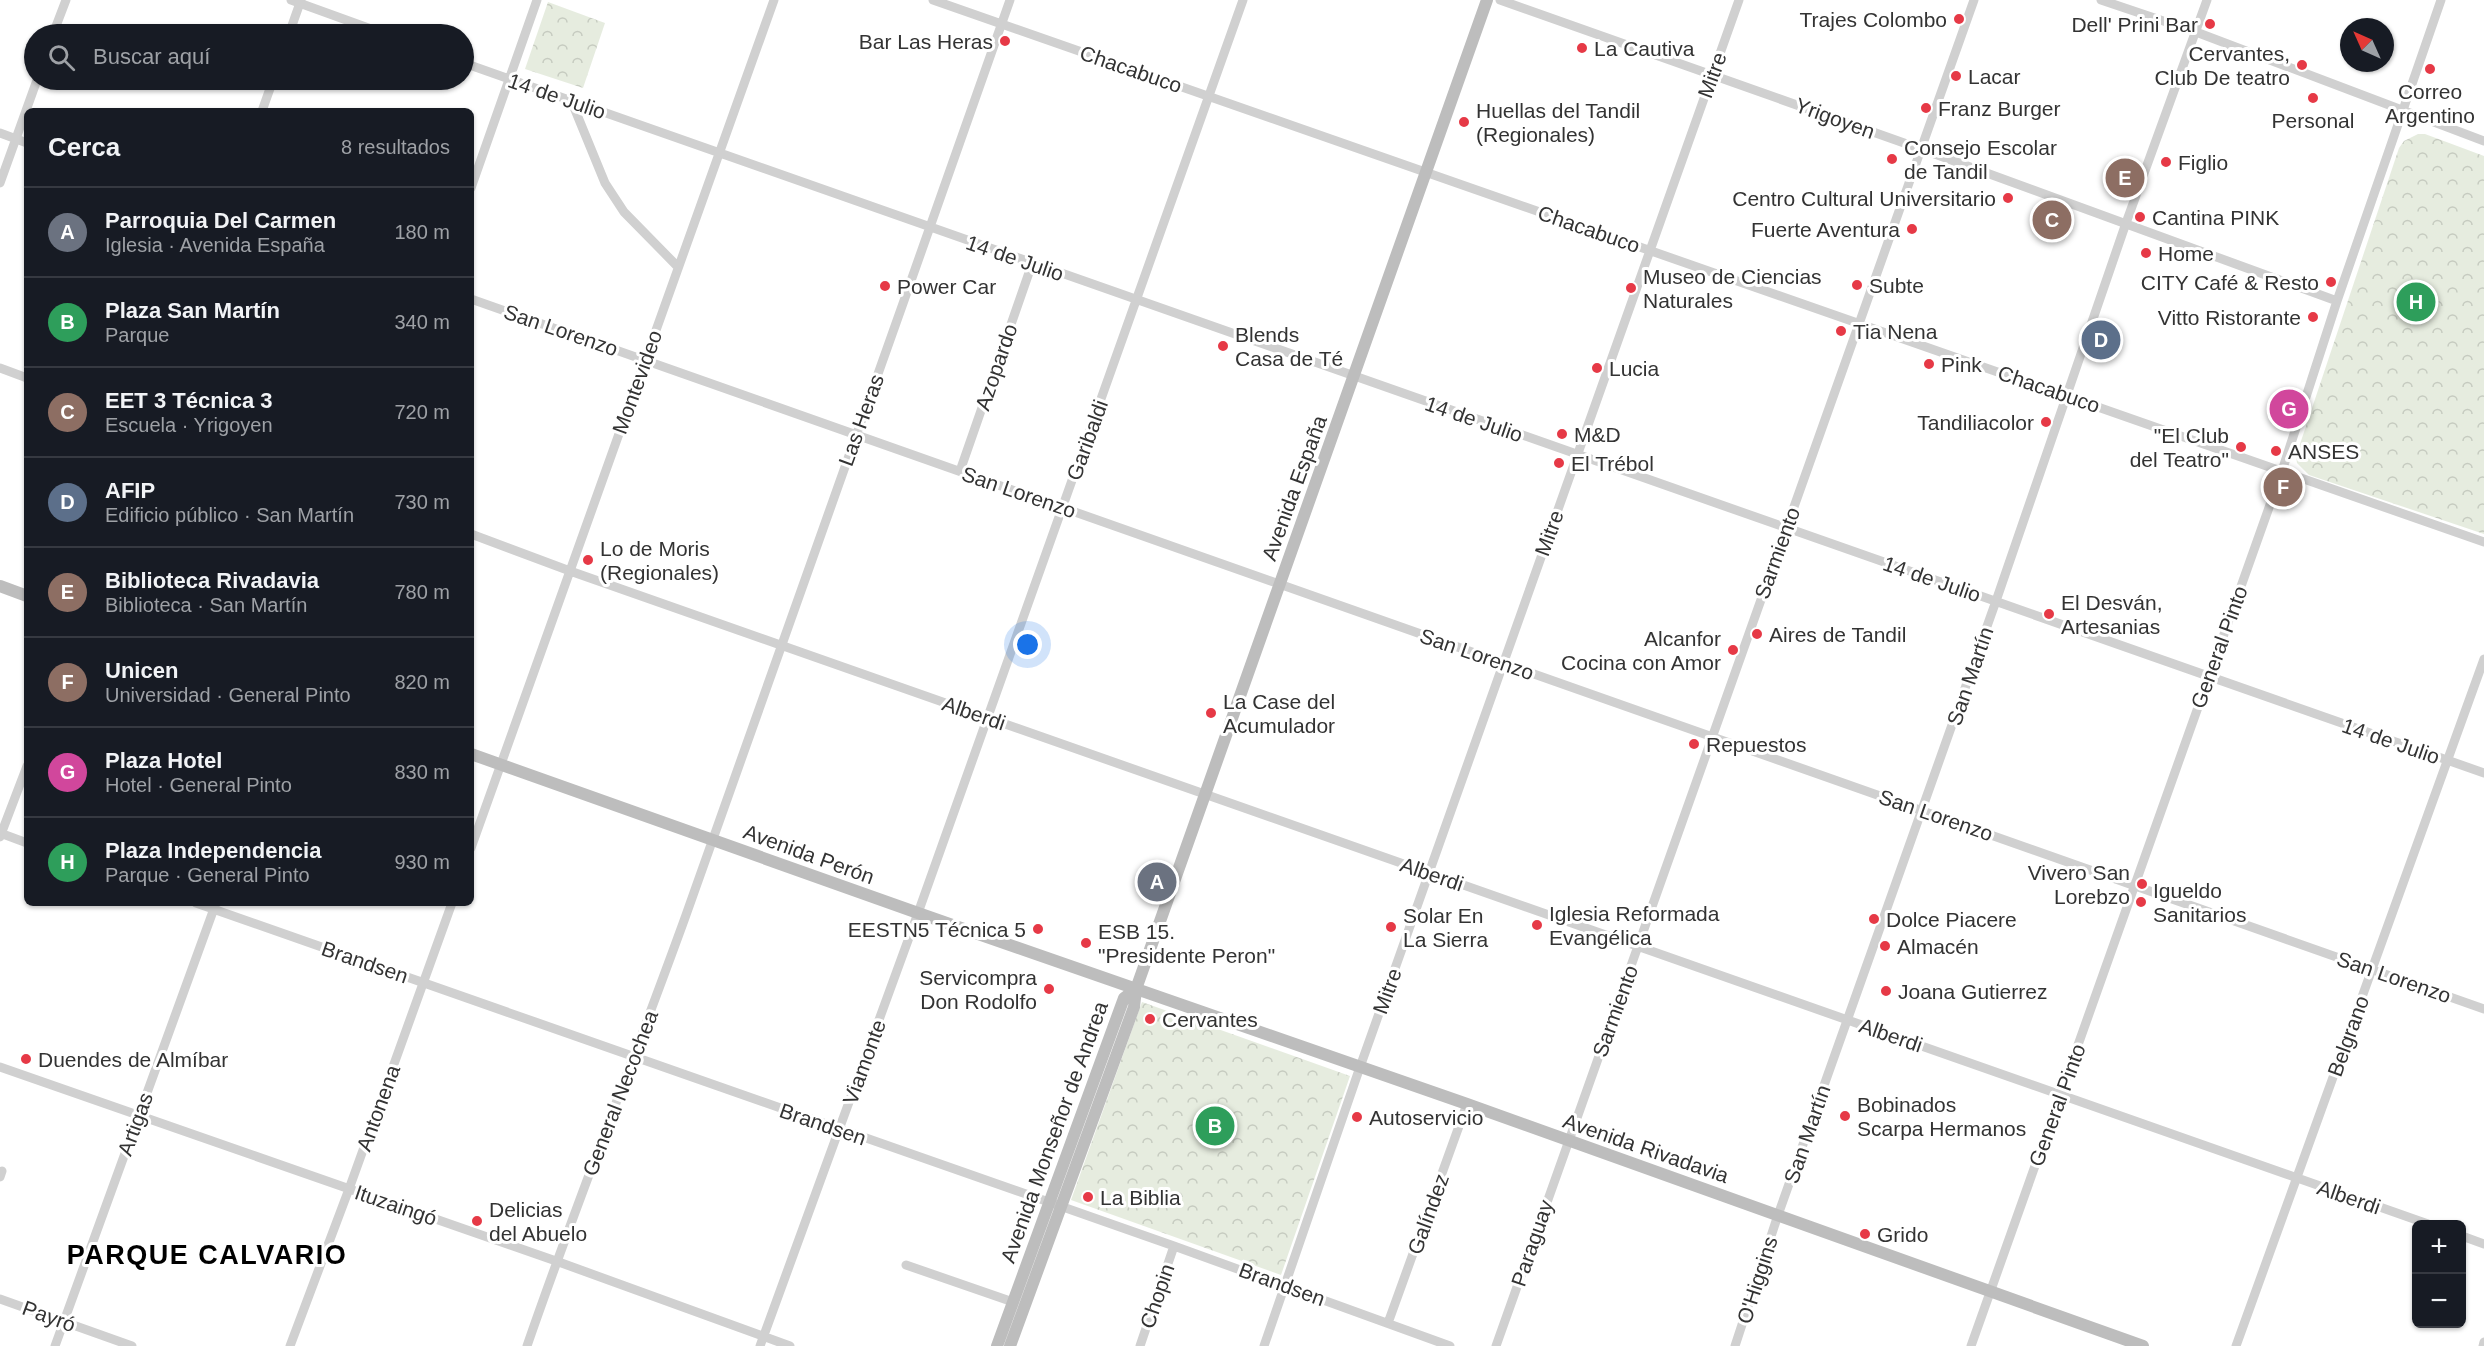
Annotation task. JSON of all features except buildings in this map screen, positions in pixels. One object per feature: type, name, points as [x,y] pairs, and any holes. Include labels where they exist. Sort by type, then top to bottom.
[{"type":"main road","name":"Avenida España","points":[[1136,989],[1487,0]]},
{"type":"main road","points":[[0,586],[24,595]]},
{"type":"main road","name":"Avenida Perón","points":[[474,755],[1136,989]]},
{"type":"main road","name":"Avenida Rivadavia","points":[[1136,989],[1467,1104],[2143,1346]]},
{"type":"main road","name":"Avenida Monseñor de Andrea","points":[[1010,1346],[1124,998],[1136,989]]},
{"type":"main road","name":"Avenida Monseñor de Andrea","points":[[997,1346],[1013,1302],[1055,1205]]},
{"type":"street","points":[[57,24],[66,0]]},
{"type":"street","points":[[474,179],[537,0]]},
{"type":"street","name":"Montevideo","points":[[501,765],[774,0]]},
{"type":"street","name":"Chacabuco","points":[[933,0],[2484,542]]},
{"type":"street","name":"Las Heras","points":[[713,840],[1010,0]]},
{"type":"street","name":"Garibaldi","points":[[918,913],[1243,0]]},
{"type":"street","name":"Yrigoyen","points":[[1500,0],[1921,149],[2337,301]]},
{"type":"street","name":"Mitre","points":[[1264,1346],[1360,1067],[1739,0]]},
{"type":"street","name":"Sarmiento","points":[[1569,1141],[1974,0]]},
{"type":"street","points":[[2101,0],[2196,32],[2484,141]]},
{"type":"street","name":"San Martín","points":[[1778,1215],[1996,601],[2126,223],[2207,0]]},
{"type":"street","name":"General Pinto","points":[[1971,1346],[2282,471],[2337,301],[2441,0]]},
{"type":"street","points":[[291,24],[297,1],[358,24]]},
{"type":"street","name":"14 de Julio","points":[[474,67],[2484,773]]},
{"type":"street","points":[[27,108],[33,90]]},
{"type":"street","points":[[263,108],[269,90]]},
{"type":"street","points":[[571,100],[605,183],[624,212],[678,267]]},
{"type":"street","points":[[0,183],[24,115]]},
{"type":"street","points":[[0,133],[24,142]]},
{"type":"street","name":"Azopardo","points":[[960,471],[1032,264]]},
{"type":"street","name":"San Lorenzo","points":[[474,300],[2484,1009]]},
{"type":"street","points":[[0,368],[24,377]]},
{"type":"street","name":"Alberdi","points":[[474,535],[570,571],[2416,1220]]},
{"type":"street","name":"Belgrano","points":[[2236,1346],[2484,659]]},
{"type":"street","points":[[474,840],[501,765]]},
{"type":"street","points":[[24,774],[0,835],[24,842]]},
{"type":"street","name":"General Necochea","points":[[527,1346],[556,1261],[635,1057],[713,840]]},
{"type":"street","name":"Brandsen","points":[[215,906],[839,1130],[1285,1285],[1450,1346]]},
{"type":"street","name":"Artigas","points":[[55,1346],[215,906]]},
{"type":"street","name":"Antonena","points":[[290,1346],[451,906]]},
{"type":"street","name":"Viamonte","points":[[762,1341],[918,913]]},
{"type":"street","name":"Ituzaingó","points":[[0,1067],[556,1261],[762,1341],[790,1346]]},
{"type":"street","name":"Galíndez","points":[[1388,1323],[1467,1104]]},
{"type":"street","name":"Paraguay","points":[[1496,1346],[1569,1141]]},
{"type":"street","name":"O'Higgins","points":[[1735,1346],[1778,1215]]},
{"type":"street","points":[[2466,1237],[2484,1244]]},
{"type":"street","name":"Chopin","points":[[1140,1346],[1174,1246]]},
{"type":"street","points":[[906,1265],[1013,1302]]},
{"type":"street","name":"Payró","points":[[0,1299],[132,1346]]},
{"type":"green space","points":[[548,2],[605,23],[583,88],[525,69]]},
{"type":"green space","points":[[2418,134],[2425,134],[2484,156],[2484,534],[2309,475],[2297,463],[2296,456],[2399,148],[2404,141]]},
{"type":"green space","points":[[1142,1002],[1350,1076],[1281,1275],[1071,1200]]},
{"type":"place","name":"Trajes Colombo","points":[[1959,19]]},
{"type":"place","name":"Dell' Prini Bar","points":[[2210,24]]},
{"type":"place","name":"Bar Las Heras","points":[[1005,41]]},
{"type":"place","name":"La Cautiva","points":[[1582,48]]},
{"type":"place","name":"Cervantes, Club De teatro","points":[[2302,65]]},
{"type":"place","name":"Correo Argentino","points":[[2430,69]]},
{"type":"place","name":"Lacar","points":[[1956,76]]},
{"type":"place","name":"Personal","points":[[2313,98]]},
{"type":"place","name":"Franz Burger","points":[[1926,108]]},
{"type":"place","name":"Huellas del Tandil (Regionales)","points":[[1464,122]]},
{"type":"place","name":"Consejo Escolar de Tandil","points":[[1892,159]]},
{"type":"place","name":"Figlio","points":[[2166,162]]},
{"type":"place","name":"Biblioteca Rivadavia","points":[[2125,178]]},
{"type":"place","name":"Centro Cultural Universitario","points":[[2008,198]]},
{"type":"place","name":"Cantina PINK","points":[[2140,217]]},
{"type":"place","name":"EET 3 Técnica 3","points":[[2052,220]]},
{"type":"place","name":"Fuerte Aventura","points":[[1912,229]]},
{"type":"place","name":"Home","points":[[2146,253]]},
{"type":"place","name":"CITY Café & Resto","points":[[2331,282]]},
{"type":"place","name":"Subte","points":[[1857,285]]},
{"type":"place","name":"Power Car","points":[[885,286]]},
{"type":"place","name":"Museo de Ciencias Naturales","points":[[1631,288]]},
{"type":"place","name":"Plaza Independencia","points":[[2416,302]]},
{"type":"place","name":"Vitto Ristorante","points":[[2313,317]]},
{"type":"place","name":"Tia Nena","points":[[1841,331]]},
{"type":"place","name":"AFIP","points":[[2101,340]]},
{"type":"place","name":"Blends Casa de Té","points":[[1223,346]]},
{"type":"place","name":"Pink","points":[[1929,364]]},
{"type":"place","name":"Lucia","points":[[1597,368]]},
{"type":"place","name":"Plaza Hotel","points":[[2289,409]]},
{"type":"place","name":"Tandiliacolor","points":[[2046,422]]},
{"type":"place","name":"M&D","points":[[1562,434]]},
{"type":"place","name":"\"El Club del Teatro\"","points":[[2241,447]]},
{"type":"place","name":"ANSES","points":[[2276,451]]},
{"type":"place","name":"El Trébol","points":[[1559,463]]},
{"type":"place","name":"Unicen","points":[[2283,487]]},
{"type":"place","name":"Lo de Moris (Regionales)","points":[[588,560]]},
{"type":"place","name":"El Desván, Artesanias","points":[[2049,614]]},
{"type":"place","name":"Aires de Tandil","points":[[1757,634]]},
{"type":"place","name":"Alcanfor Cocina con Amor","points":[[1733,650]]},
{"type":"place","name":"La Case del Acumulador","points":[[1211,713]]},
{"type":"place","name":"Repuestos","points":[[1694,744]]},
{"type":"place","name":"Parroquia Del Carmen","points":[[1157,882]]},
{"type":"place","name":"Vivero San Lorebzo","points":[[2142,884]]},
{"type":"place","name":"Igueldo Sanitarios","points":[[2141,902]]},
{"type":"place","name":"Dolce Piacere","points":[[1874,919]]},
{"type":"place","name":"Iglesia Reformada Evangélica","points":[[1537,925]]},
{"type":"place","name":"Solar En La Sierra","points":[[1391,927]]},
{"type":"place","name":"EESTN5 Técnica 5","points":[[1038,929]]},
{"type":"place","name":"ESB 15. \"Presidente Peron\"","points":[[1086,943]]},
{"type":"place","name":"Almacén","points":[[1885,946]]},
{"type":"place","name":"Servicompra Don Rodolfo","points":[[1049,989]]},
{"type":"place","name":"Joana Gutierrez","points":[[1886,991]]},
{"type":"place","name":"Cervantes","points":[[1150,1019]]},
{"type":"place","name":"Duendes de Almíbar","points":[[26,1059]]},
{"type":"place","name":"Bobinados Scarpa Hermanos","points":[[1845,1116]]},
{"type":"place","name":"Autoservicio","points":[[1357,1117]]},
{"type":"place","name":"Plaza San Martín","points":[[1215,1126]]},
{"type":"place","name":"La Biblia","points":[[1088,1197]]},
{"type":"place","name":"Delicias del Abuelo","points":[[477,1221]]},
{"type":"place","name":"Grido","points":[[1865,1234]]},
{"type":"district","name":"PARQUE CALVARIO","points":[[207,1255]]}]
